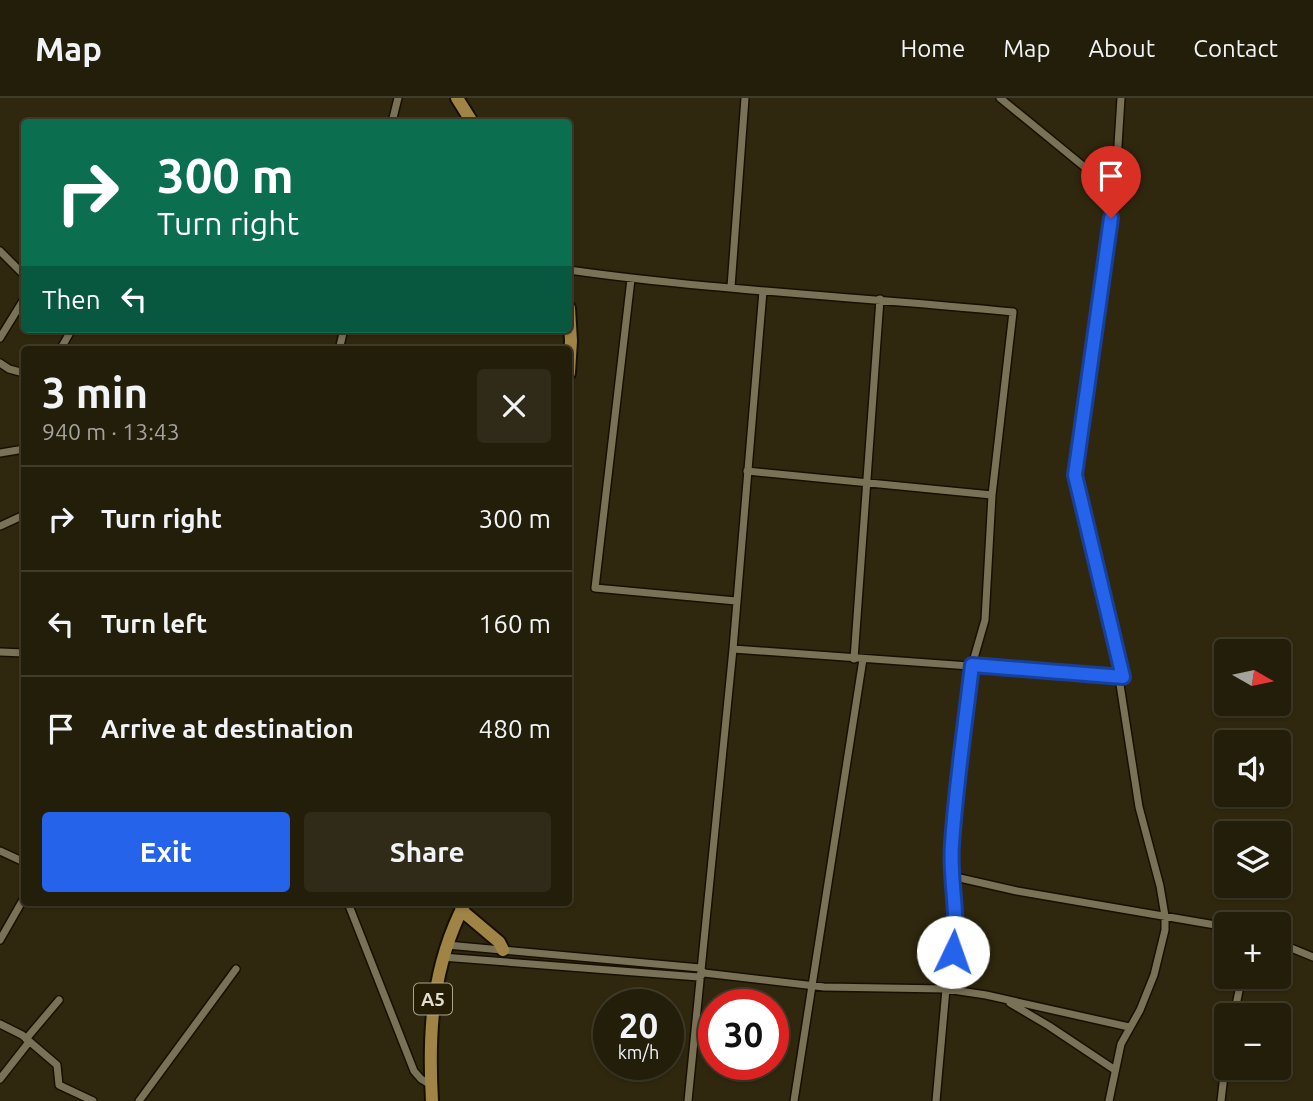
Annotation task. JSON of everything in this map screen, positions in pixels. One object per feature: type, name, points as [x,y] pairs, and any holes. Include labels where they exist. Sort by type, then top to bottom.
[{"type":"highway","points":[[457,98],[470,119]]},
{"type":"highway","points":[[463,907],[499,942],[501,956]]},
{"type":"highway","name":"A5","points":[[432,1101],[431,1015],[445,951],[463,907]]},
{"type":"street","points":[[731,287],[745,98]]},
{"type":"street","points":[[1000,98],[1115,192]]},
{"type":"street","points":[[1121,98],[1115,192],[1075,475],[1123,677]]},
{"type":"street","points":[[393,119],[397,99]]},
{"type":"street","points":[[0,251],[21,272]]},
{"type":"street","points":[[572,270],[763,292],[880,299],[1013,312],[992,495],[985,620],[972,665],[952,845],[951,876],[956,934],[946,989],[936,1101]]},
{"type":"street","points":[[631,279],[595,588],[736,601]]},
{"type":"street","points":[[688,1101],[733,649],[763,292]]},
{"type":"street","points":[[854,660],[880,299]]},
{"type":"street","points":[[0,338],[21,304]]},
{"type":"street","points":[[0,363],[21,372]]},
{"type":"street","points":[[0,453],[21,450]]},
{"type":"street","points":[[747,471],[992,495]]},
{"type":"street","points":[[0,526],[21,516]]},
{"type":"street","points":[[733,649],[854,660],[972,665],[1123,677]]},
{"type":"street","points":[[0,652],[21,653]]},
{"type":"street","points":[[794,1101],[863,659]]},
{"type":"street","points":[[1109,1101],[1121,1044],[1140,1010],[1154,975],[1165,930],[1165,916],[1135,787],[1119,678],[1123,677]]},
{"type":"street","points":[[0,851],[21,861]]},
{"type":"street","points":[[951,876],[1017,891],[1214,925]]},
{"type":"street","points":[[0,940],[21,903]]},
{"type":"street","points":[[349,906],[414,1071],[431,1086]]},
{"type":"street","points":[[1291,948],[1313,957]]},
{"type":"street","points":[[445,951],[701,973]]},
{"type":"street","points":[[445,951],[701,973],[811,986],[946,989],[1129,1027]]},
{"type":"street","points":[[139,1101],[236,969]]},
{"type":"street","points":[[1004,999],[1115,1070]]},
{"type":"street","points":[[0,1079],[59,1000]]},
{"type":"street","points":[[0,1024],[28,1041],[57,1065],[59,1085],[93,1101]]},
{"type":"street","points":[[1221,1101],[1223,1080]]},
{"type":"route","points":[[953,952],[956,934],[951,876],[952,845],[972,665],[1123,677],[1075,475],[1111,218]]}]
